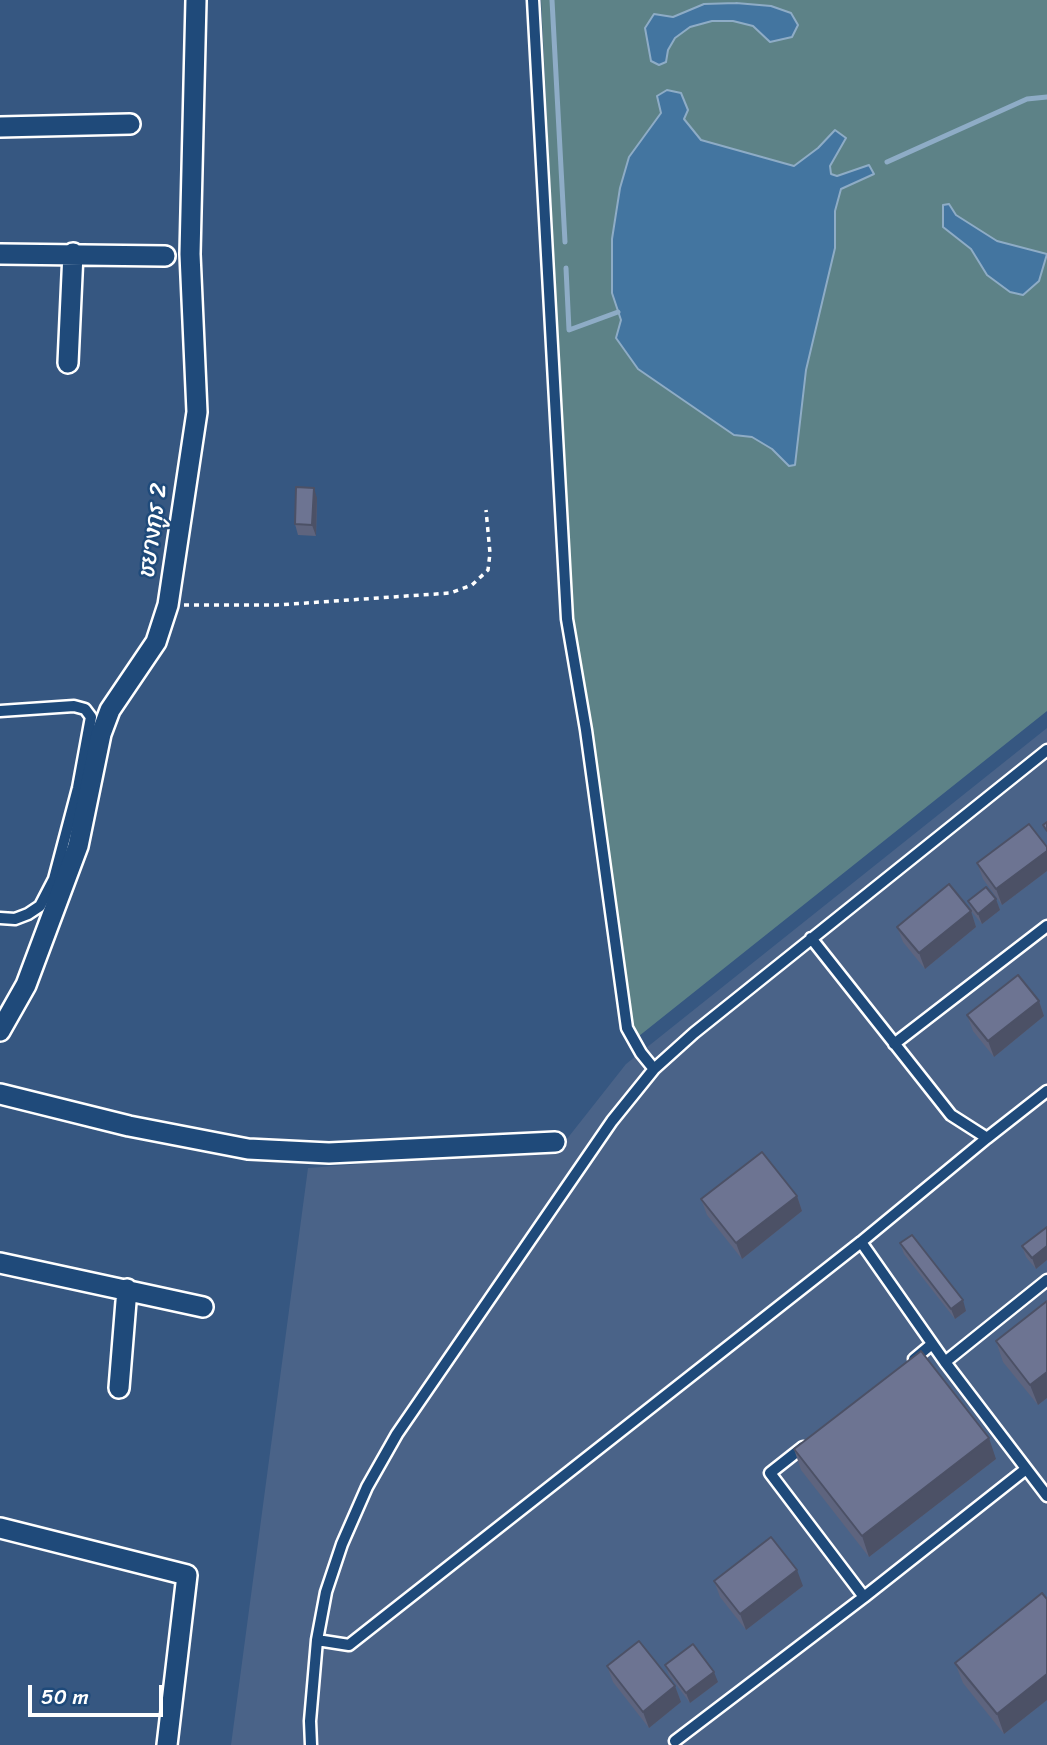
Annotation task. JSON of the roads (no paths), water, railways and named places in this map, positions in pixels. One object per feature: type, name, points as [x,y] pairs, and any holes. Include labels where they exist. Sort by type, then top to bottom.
[{"type":"street","name":"ชยางกูร 2","points":[[2,1025],[26,985],[78,846],[101,734],[110,710],[156,642],[168,605],[197,412],[190,254],[196,0]]},
{"type":"street","points":[[0,127],[130,124]]},
{"type":"street","points":[[68,363],[73,253]]},
{"type":"street","points":[[0,254],[165,256]]},
{"type":"street","points":[[0,1094],[129,1126],[248,1149],[330,1153],[555,1142]]},
{"type":"street","points":[[0,1263],[203,1307]]},
{"type":"street","points":[[119,1388],[127,1289]]},
{"type":"street","points":[[0,1528],[187,1575],[167,1745]]},
{"type":"lane","points":[[533,0],[567,619],[586,730],[627,1028],[654,1069]]},
{"type":"lane","points":[[0,710],[74,706],[85,709],[91,717],[78,788],[54,878],[40,905],[28,914],[15,919],[0,918]]},
{"type":"lane","points":[[311,1745],[310,1721],[317,1640],[326,1592],[342,1544],[367,1487],[397,1434],[611,1121],[654,1069],[694,1033],[1047,750]]},
{"type":"lane","points":[[894,1044],[1047,926]]},
{"type":"lane","points":[[811,938],[951,1115],[987,1138]]},
{"type":"lane","points":[[317,1640],[349,1645],[1047,1091]]},
{"type":"lane","points":[[860,1242],[945,1362],[1047,1496]]},
{"type":"lane","points":[[945,1362],[1047,1280]]},
{"type":"lane","points":[[900,1370],[932,1344]]},
{"type":"lane","points":[[813,1439],[769,1473],[864,1597]]},
{"type":"lane","points":[[675,1741],[1026,1469]]},
{"type":"waterway","points":[[552,0],[565,242]]},
{"type":"waterway","points":[[887,162],[1027,99],[1047,97]]},
{"type":"waterway","points":[[566,268],[569,330],[618,312]]}]
